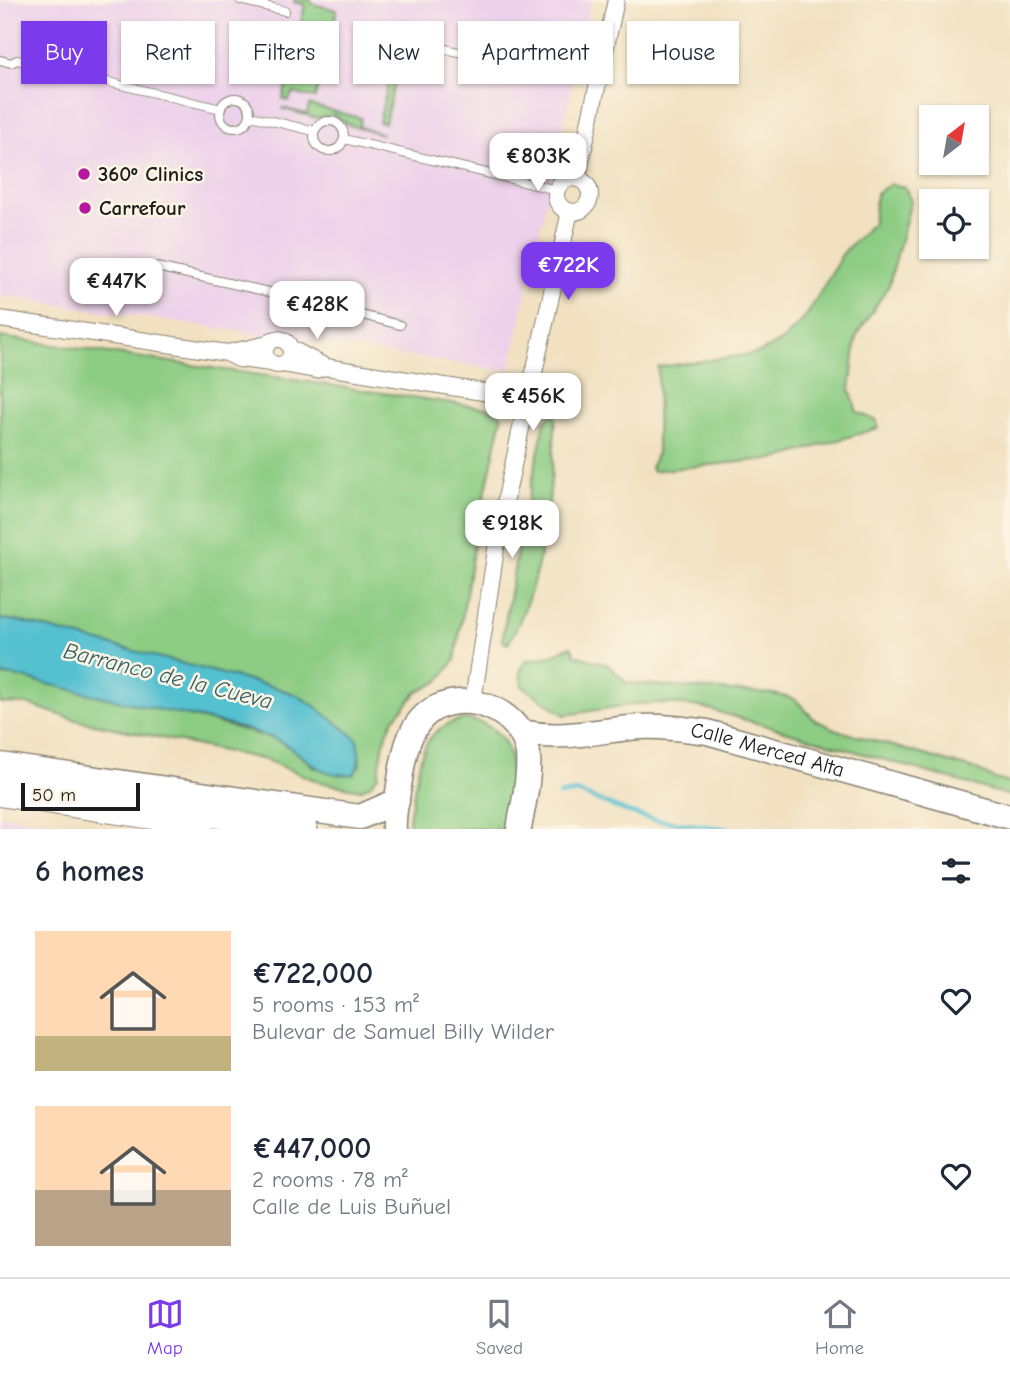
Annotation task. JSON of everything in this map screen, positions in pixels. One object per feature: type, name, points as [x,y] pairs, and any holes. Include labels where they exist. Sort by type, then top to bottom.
[{"type":"main road","points":[[394,829],[406,748],[418,724],[432,710],[441,706],[473,701],[509,718],[521,732],[528,752],[528,772],[519,829]]},
{"type":"main road","name":"Calle Merced Alta","points":[[521,732],[561,737],[671,726],[707,732],[1010,817]]},
{"type":"main road","points":[[0,765],[360,817],[397,801]]},
{"type":"main road","points":[[0,783],[305,829]]},
{"type":"street","points":[[577,178],[616,0]]},
{"type":"street","points":[[577,178],[586,185],[588,201],[581,210],[569,211],[557,202],[557,190],[562,182],[577,178]]},
{"type":"street","points":[[531,386],[569,211]]},
{"type":"street","points":[[0,318],[227,353],[239,359],[315,370],[326,367]]},
{"type":"street","points":[[227,353],[282,340],[290,348],[326,367],[514,397]]},
{"type":"street","points":[[268,344],[265,352],[276,363]]},
{"type":"street","points":[[276,363],[288,359],[290,348]]},
{"type":"street","points":[[531,386],[539,391],[542,404],[537,412],[524,414],[515,407],[514,397],[522,388],[531,386]]},
{"type":"street","points":[[473,701],[479,646],[498,536],[524,414]]},
{"type":"street","points":[[0,798],[205,829]]},
{"type":"lane","points":[[240,0],[285,11]]},
{"type":"lane","points":[[0,60],[11,63],[17,60],[220,109]]},
{"type":"lane","points":[[230,99],[240,99],[249,105],[251,116],[246,125],[232,128],[221,120],[220,109],[230,99]]},
{"type":"lane","points":[[251,116],[314,131]]},
{"type":"lane","points":[[314,131],[323,121],[332,121],[340,125],[344,139]]},
{"type":"lane","points":[[314,131],[317,145],[325,150],[335,150],[344,139]]},
{"type":"lane","points":[[344,139],[557,190]]},
{"type":"lane","points":[[156,267],[305,300],[400,325]]},
{"type":"shaded area","points":[[0,0],[591,0],[586,21],[458,21],[458,84],[572,84],[509,371],[0,296]]},
{"type":"shaded area","points":[[0,815],[5,816],[97,829],[0,829]]},
{"type":"green space","points":[[311,0],[313,4],[337,10],[334,21],[301,21],[305,5],[294,2]]},
{"type":"green space","points":[[287,84],[318,84],[315,98],[292,93],[289,101],[283,99]]},
{"type":"green space","points":[[388,84],[394,84],[385,123],[379,122]]},
{"type":"green space","points":[[309,105],[361,118],[359,127],[383,134],[349,125],[335,115],[316,118],[281,108],[307,114]]},
{"type":"green space","points":[[890,184],[905,187],[911,201],[889,285],[856,337],[850,390],[857,412],[877,421],[878,428],[779,458],[652,471],[651,466],[657,453],[658,367],[759,353],[785,339],[807,315],[843,253],[873,223],[876,194]]},
{"type":"green space","points":[[0,337],[486,408],[498,412],[502,417],[475,539],[455,660],[438,682],[417,692],[393,720],[385,737],[378,776],[370,785],[360,790],[320,782],[266,760],[76,720],[27,704],[0,703],[0,675],[15,676],[210,721],[275,739],[294,750],[315,768],[359,767],[360,758],[316,707],[297,695],[18,621],[0,619]]},
{"type":"green space","points":[[556,411],[549,500],[539,561],[521,618],[508,644],[502,641],[517,552],[545,421]]},
{"type":"green space","points":[[571,646],[575,655],[608,665],[627,683],[773,694],[795,699],[815,720],[840,731],[977,770],[1010,783],[1010,796],[701,707],[665,703],[635,704],[565,715],[522,686],[520,673],[525,661],[550,656]]},
{"type":"green space","points":[[466,719],[486,725],[499,734],[507,747],[511,777],[503,829],[409,829],[416,778],[426,744],[441,728]]},
{"type":"water","points":[[0,619],[18,621],[297,695],[357,739],[357,770],[354,774],[340,774],[319,769],[285,744],[233,726],[15,676],[0,675]]},
{"type":"waterway","name":"Barranco de la Cueva","points":[[559,795],[577,792],[656,820],[729,829]]},
{"type":"place","name":"360º Clinics","points":[[84,174]]},
{"type":"place","name":"Carrefour","points":[[85,208]]}]
